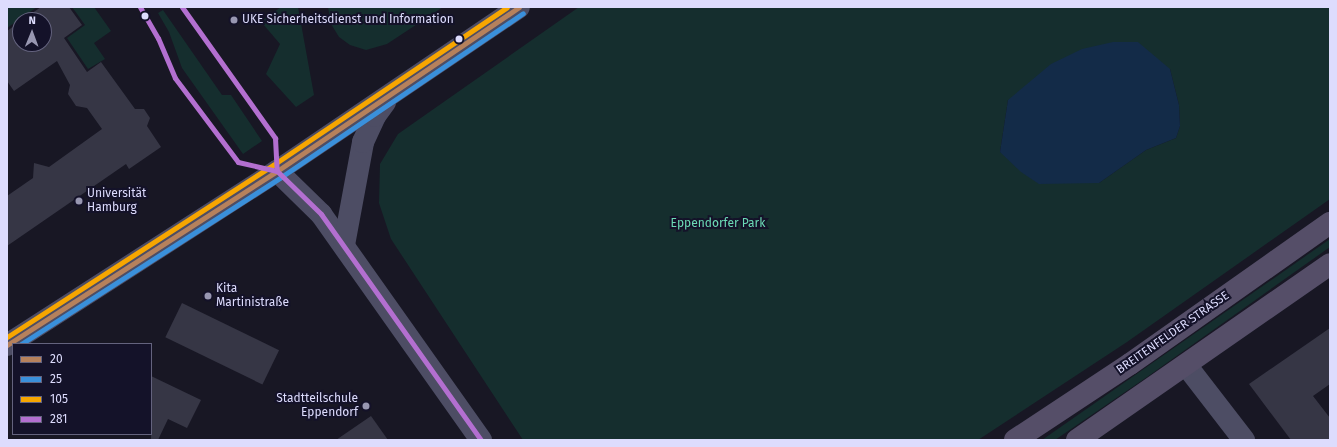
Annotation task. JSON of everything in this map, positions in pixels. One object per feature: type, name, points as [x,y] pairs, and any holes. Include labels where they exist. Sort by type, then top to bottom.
[{"type":"main road","name":"BREITENFELDER STRASSE","points":[[1015,440],[1130,364],[1330,223]]},
{"type":"main road","points":[[1077,440],[1330,264]]},
{"type":"street","points":[[7,344],[277,171],[519,7]]},
{"type":"street","points":[[344,245],[363,142],[375,116],[393,92]]},
{"type":"street","points":[[277,171],[314,205],[344,245],[481,440]]},
{"type":"street","points":[[1186,365],[1244,440]]},
{"type":"green space","points":[[7,7],[37,7],[30,12],[12,12],[12,24],[7,28]]},
{"type":"green space","points":[[72,7],[94,7],[111,31],[94,43],[105,59],[88,69],[67,38],[85,25]]},
{"type":"green space","points":[[281,7],[298,7],[314,95],[296,107],[266,74],[280,44],[263,24],[264,19]]},
{"type":"green space","points":[[328,7],[443,7],[387,44],[366,50],[350,45],[339,37],[331,24]]},
{"type":"green space","name":"Eppendorfer Park","points":[[579,7],[1330,7],[1330,199],[1127,342],[978,440],[523,440],[391,239],[379,203],[380,164],[398,134]],"holes":[[[1170,69],[1179,105],[1180,126],[1176,138],[1146,150],[1099,183],[1000,152],[1008,100]]]},
{"type":"green space","points":[[163,10],[222,95],[231,95],[262,141],[243,154],[182,68],[169,32],[158,13]]},
{"type":"green space","points":[[1330,239],[1330,247],[1147,377],[1055,440],[1042,440]]},
{"type":"water","points":[[1113,42],[1138,42],[1170,69],[1179,105],[1180,126],[1176,138],[1146,150],[1099,183],[1039,184],[1021,172],[1000,152],[1008,100],[1051,64],[1082,49]]},
{"type":"building","points":[[41,7],[69,7],[82,25],[64,38],[87,72],[101,62],[135,109],[144,109],[150,118],[147,126],[161,147],[129,169],[126,164],[7,246],[7,196],[33,178],[34,163],[49,167],[102,129],[87,108],[76,106],[68,94],[70,85],[57,61],[14,91],[7,81],[7,31],[12,28],[12,52],[52,52],[52,12],[34,12]]},
{"type":"building","points":[[182,303],[279,350],[262,384],[165,337]]},
{"type":"building","points":[[1330,328],[1330,384],[1313,396],[1330,418],[1330,440],[1291,440],[1249,384]]},
{"type":"building","points":[[152,376],[201,400],[187,428],[168,419],[158,440],[151,440]]},
{"type":"building","points":[[371,416],[388,440],[336,440]]},
{"type":"transit line","name":"281","points":[[140,7],[158,38],[175,78],[238,162],[277,171]]},
{"type":"transit line","name":"281","points":[[182,7],[275,138],[277,171]]},
{"type":"transit line","name":"105","points":[[7,337],[273,165],[507,7]]},
{"type":"transit line","name":"20","points":[[7,345],[277,171],[519,7]]},
{"type":"transit line","name":"25","points":[[23,343],[281,177],[523,13]]},
{"type":"transit line","name":"281","points":[[277,171],[321,214],[481,440]]},
{"type":"place","name":"UKE Sicherheitsdienst und Information","points":[[234,20]]},
{"type":"place","name":"Universität Hamburg","points":[[79,201]]},
{"type":"place","name":"Kita Martinistraße","points":[[208,296]]},
{"type":"place","name":"Stadtteilschule Eppendorf","points":[[366,406]]}]
